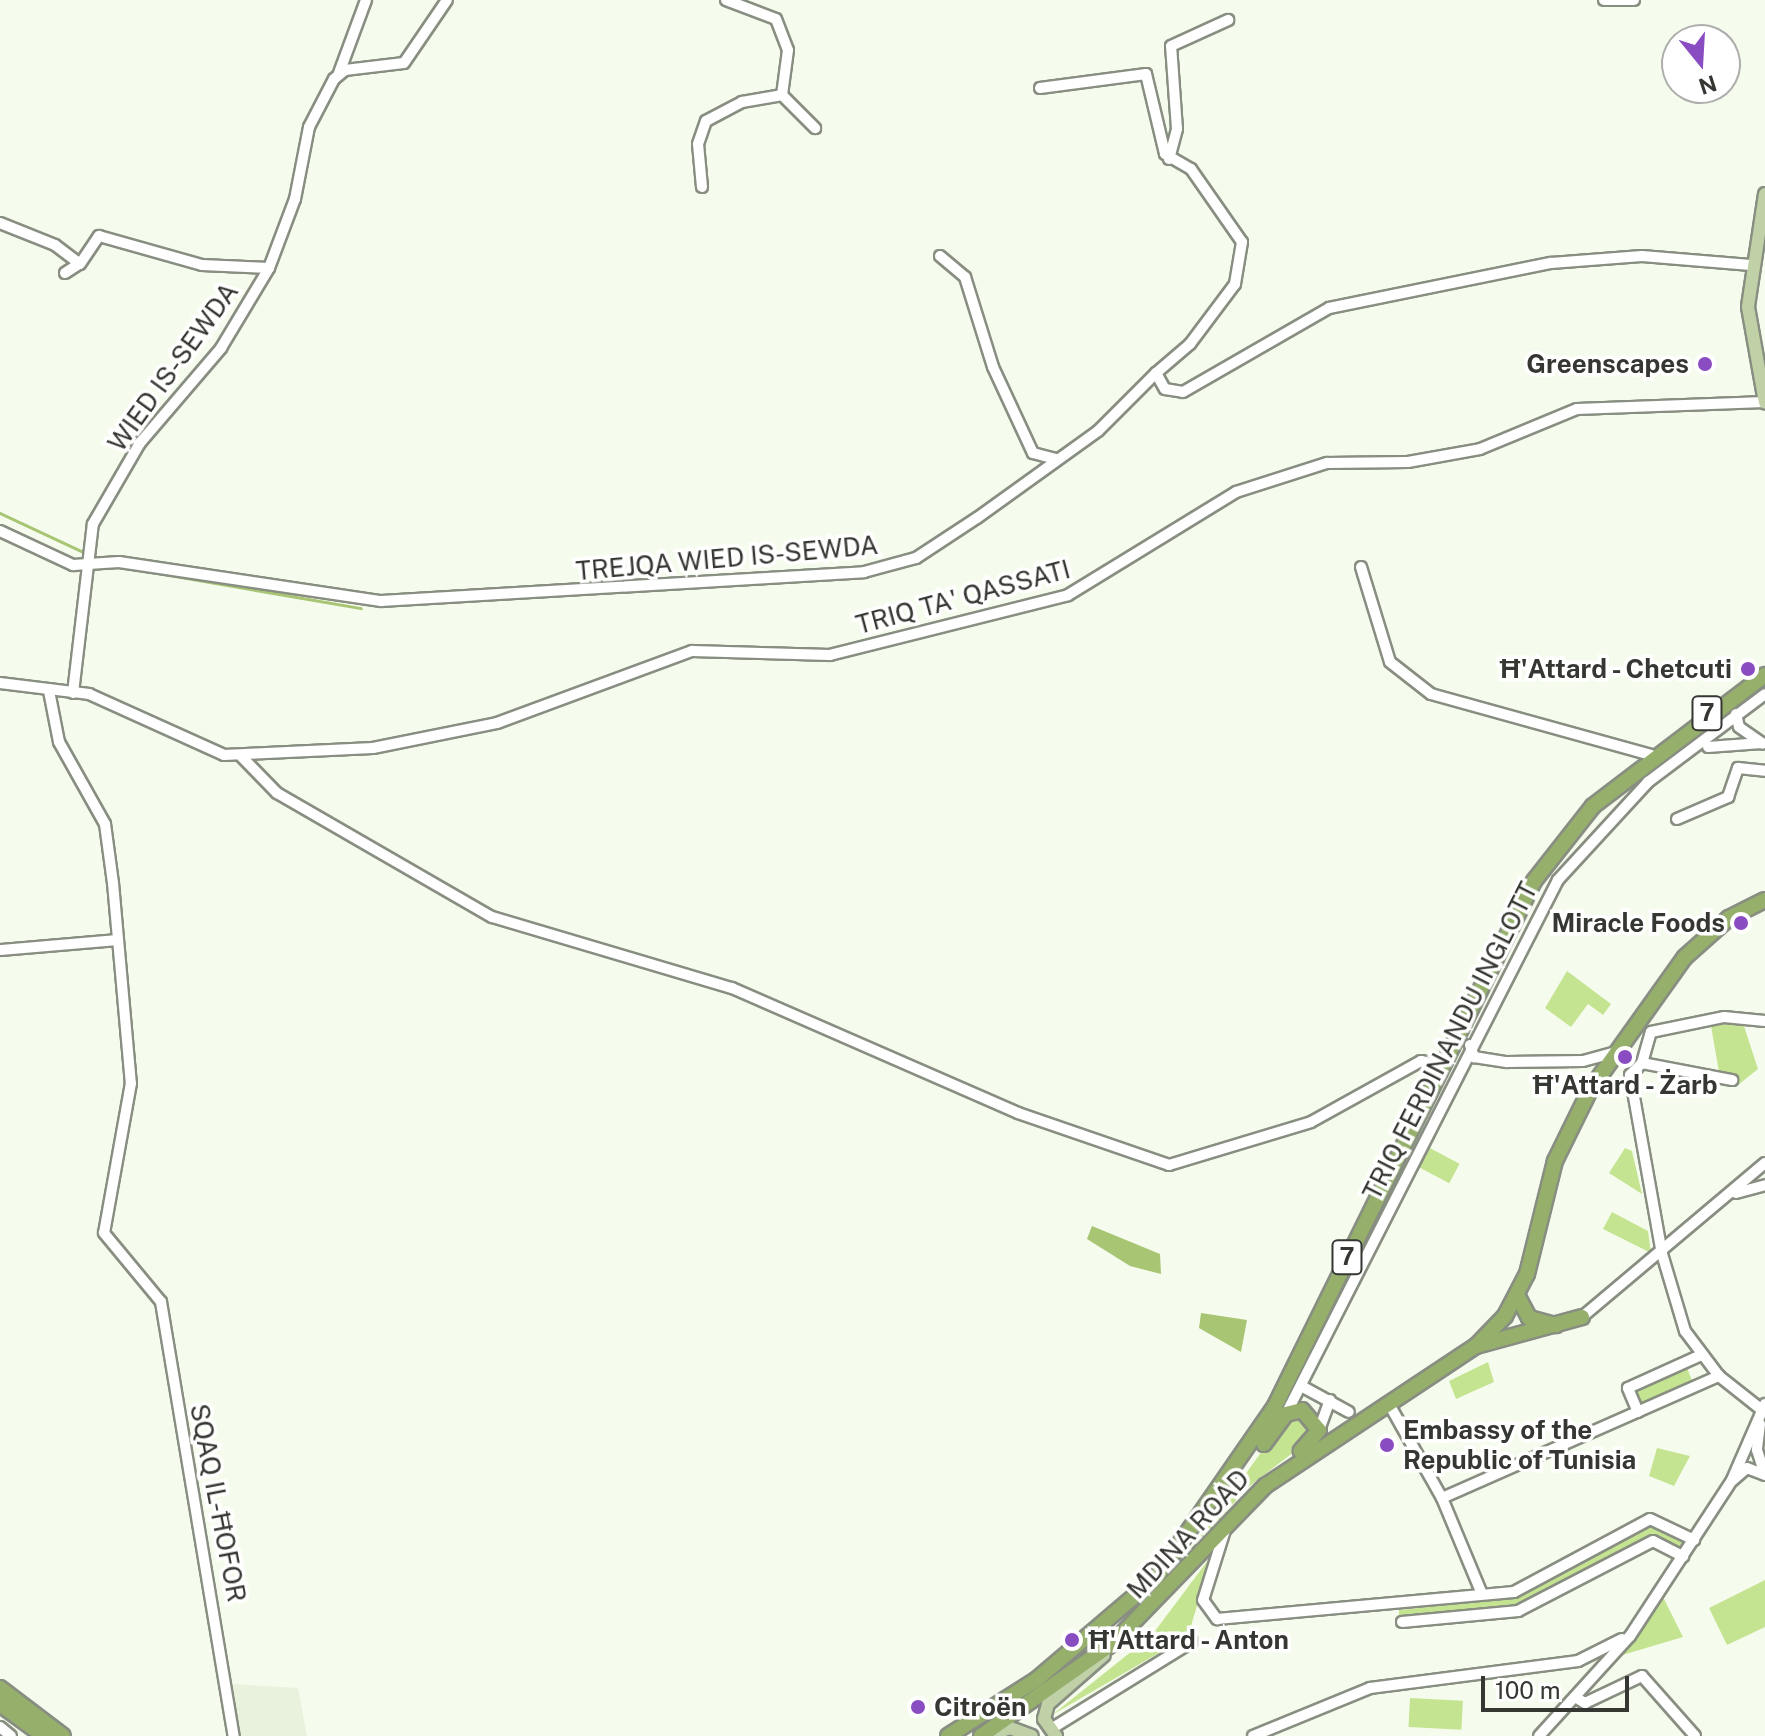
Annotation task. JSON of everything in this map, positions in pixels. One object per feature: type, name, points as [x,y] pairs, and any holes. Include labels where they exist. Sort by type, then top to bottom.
[{"type":"highway","name":"7","points":[[948,1736],[1036,1680],[1156,1578],[1275,1406],[1440,1065],[1534,881],[1593,806],[1651,755],[1765,675]]},
{"type":"highway","points":[[1476,1346],[1517,1295],[1555,1161],[1616,1052],[1685,957],[1729,918],[1765,900]]},
{"type":"highway","points":[[1517,1295],[1538,1324],[1582,1317]]},
{"type":"highway","points":[[1476,1346],[1582,1317]]},
{"type":"highway","name":"MDINA ROAD","points":[[981,1736],[1113,1643],[1232,1515],[1476,1346]]},
{"type":"highway","points":[[1156,1578],[1286,1414],[1302,1410],[1319,1430],[1232,1515]]},
{"type":"highway","points":[[0,1688],[63,1736]]},
{"type":"highway","points":[[0,1704],[44,1736]]},
{"type":"highway","points":[[0,1714],[28,1736]]},
{"type":"main road","points":[[1764,398],[1748,307],[1751,265],[1765,194]]},
{"type":"main road","points":[[1054,1732],[1044,1719],[1048,1704],[1113,1643]]},
{"type":"main road","points":[[988,1736],[1010,1728],[1032,1736]]},
{"type":"street","name":"WIED IS-SEWDA","points":[[73,693],[93,524],[140,443],[221,348],[269,268],[309,127],[339,73],[366,0]]},
{"type":"street","points":[[339,73],[404,63],[447,0]]},
{"type":"street","points":[[726,0],[745,12],[767,11],[782,28],[788,50],[782,95]]},
{"type":"street","points":[[1604,0],[1634,0]]},
{"type":"street","points":[[1169,159],[1177,129],[1171,46],[1228,20]]},
{"type":"street","points":[[1040,88],[1143,72],[1169,159]]},
{"type":"street","points":[[782,95],[815,128]]},
{"type":"street","points":[[702,187],[698,144],[706,121],[742,102],[782,95]]},
{"type":"street","name":"TREJQA WIED IS-SEWDA","points":[[0,531],[90,566],[119,562],[381,601],[851,574],[923,554],[1098,431],[1190,344],[1229,292],[1246,254],[1191,169],[1169,159]]},
{"type":"street","points":[[0,223],[55,245],[79,264]]},
{"type":"street","points":[[65,273],[79,264],[99,236],[202,265],[269,268]]},
{"type":"street","points":[[940,256],[965,277],[993,367],[1033,453],[1055,459]]},
{"type":"street","points":[[1156,373],[1165,389],[1183,392],[1314,314],[1493,273],[1629,256],[1751,265]]},
{"type":"street","name":"TRIQ TA' QASSATI","points":[[242,757],[360,750],[472,730],[692,651],[830,655],[1068,595],[1236,492],[1327,463],[1408,462],[1480,449],[1549,417],[1592,407],[1764,398]]},
{"type":"street","points":[[1361,567],[1390,662],[1444,700],[1493,706],[1651,755]]},
{"type":"street","points":[[0,683],[73,693],[211,751],[242,757],[277,793],[479,911],[732,988],[1018,1113],[1169,1165],[1311,1122],[1421,1061],[1440,1065]]},
{"type":"street","points":[[0,950],[116,940],[105,824],[59,742],[49,691]]},
{"type":"street","points":[[1764,744],[1739,727],[1736,714],[1765,694]]},
{"type":"street","name":"TRIQ FERDINANDU INGLOTT","points":[[1286,1414],[1303,1387],[1470,1045],[1558,880],[1648,782],[1736,714]]},
{"type":"street","points":[[1708,747],[1738,748],[1764,744]]},
{"type":"street","points":[[1677,819],[1728,797],[1738,768],[1738,748]]},
{"type":"street","points":[[1738,768],[1765,771]]},
{"type":"street","name":"SQAQ IL-ĦOFOR","points":[[116,940],[131,1083],[104,1233],[122,1264],[150,1281],[161,1302],[234,1736]]},
{"type":"street","points":[[1763,1407],[1719,1376],[1685,1331],[1662,1254],[1630,1075],[1642,1063],[1643,1043],[1651,1032],[1703,1019],[1765,1021]]},
{"type":"street","points":[[1470,1045],[1474,1057],[1507,1062],[1583,1061],[1616,1052]]},
{"type":"street","points":[[1642,1063],[1732,1080]]},
{"type":"street","points":[[1582,1317],[1662,1254],[1765,1163]]},
{"type":"street","points":[[1731,1194],[1765,1185]]},
{"type":"street","points":[[1638,1412],[1628,1388],[1701,1355]]},
{"type":"street","points":[[1442,1498],[1719,1376]]},
{"type":"street","points":[[1303,1387],[1349,1412]]},
{"type":"street","points":[[1319,1430],[1330,1400]]},
{"type":"street","points":[[1539,1736],[1630,1636],[1732,1480],[1763,1407]]},
{"type":"street","points":[[1732,1480],[1755,1462],[1763,1407]]},
{"type":"street","points":[[1390,1408],[1442,1498],[1482,1594]]},
{"type":"street","points":[[1743,1454],[1755,1462],[1765,1475]]},
{"type":"street","points":[[1743,1454],[1755,1462]]},
{"type":"street","points":[[1232,1515],[1203,1600],[1214,1615],[1514,1592],[1650,1519],[1694,1540]]},
{"type":"street","points":[[1402,1622],[1518,1611],[1653,1541],[1683,1556]]},
{"type":"street","points":[[1253,1736],[1370,1688],[1578,1661],[1630,1636]]},
{"type":"street","points":[[1054,1732],[1064,1714],[1192,1642]]},
{"type":"street","points":[[1575,1697],[1585,1703],[1642,1676],[1695,1736]]},
{"type":"street","points":[[0,1727],[11,1736]]},
{"type":"shaded area","points":[[1567,971],[1611,1004],[1603,1015],[1588,1004],[1571,1027],[1545,1008]]},
{"type":"shaded area","points":[[1743,1023],[1758,1069],[1738,1085],[1733,1074],[1719,1072],[1711,1026]]},
{"type":"shaded area","points":[[1426,1146],[1460,1164],[1449,1183],[1416,1165]]},
{"type":"shaded area","points":[[1625,1148],[1632,1151],[1642,1194],[1609,1173]]},
{"type":"shaded area","points":[[1612,1212],[1648,1231],[1651,1253],[1603,1229]]},
{"type":"shaded area","points":[[1092,1226],[1160,1254],[1161,1274],[1130,1266],[1087,1239]]},
{"type":"shaded area","points":[[1201,1313],[1247,1320],[1241,1352],[1199,1328]]},
{"type":"shaded area","points":[[1488,1362],[1494,1382],[1456,1399],[1449,1381]]},
{"type":"shaded area","points":[[1687,1368],[1693,1383],[1640,1404],[1634,1389]]},
{"type":"shaded area","points":[[1301,1415],[1313,1433],[1307,1442],[1247,1488],[1180,1565],[1283,1422]]},
{"type":"shaded area","points":[[1657,1448],[1690,1456],[1674,1486],[1649,1476]]},
{"type":"shaded area","points":[[1651,1524],[1683,1541],[1680,1547],[1652,1534],[1519,1606],[1399,1618],[1399,1610],[1517,1598]]},
{"type":"shaded area","points":[[1212,1555],[1188,1636],[1052,1715],[1152,1635]]},
{"type":"shaded area","points":[[1765,1580],[1765,1627],[1727,1645],[1709,1608]]},
{"type":"shaded area","points":[[1663,1597],[1683,1637],[1619,1656],[1646,1623]]},
{"type":"shaded area","points":[[233,1684],[298,1688],[307,1736],[239,1736]]},
{"type":"shaded area","points":[[1410,1698],[1463,1701],[1461,1730],[1408,1727]]},
{"type":"waterway","points":[[0,513],[98,559]]},
{"type":"waterway","points":[[140,570],[361,608]]},
{"type":"place","name":"Greenscapes","points":[[1705,364]]},
{"type":"place","name":"Ħ'Attard - Chetcuti","points":[[1748,669]]},
{"type":"place","name":"Miracle Foods","points":[[1741,923]]},
{"type":"place","name":"Ħ'Attard - Żarb","points":[[1625,1057]]},
{"type":"place","name":"Embassy of the Republic of Tunisia","points":[[1387,1445]]},
{"type":"place","name":"Ħ'Attard - Anton","points":[[1072,1640]]},
{"type":"place","name":"Citroën","points":[[918,1707]]}]
